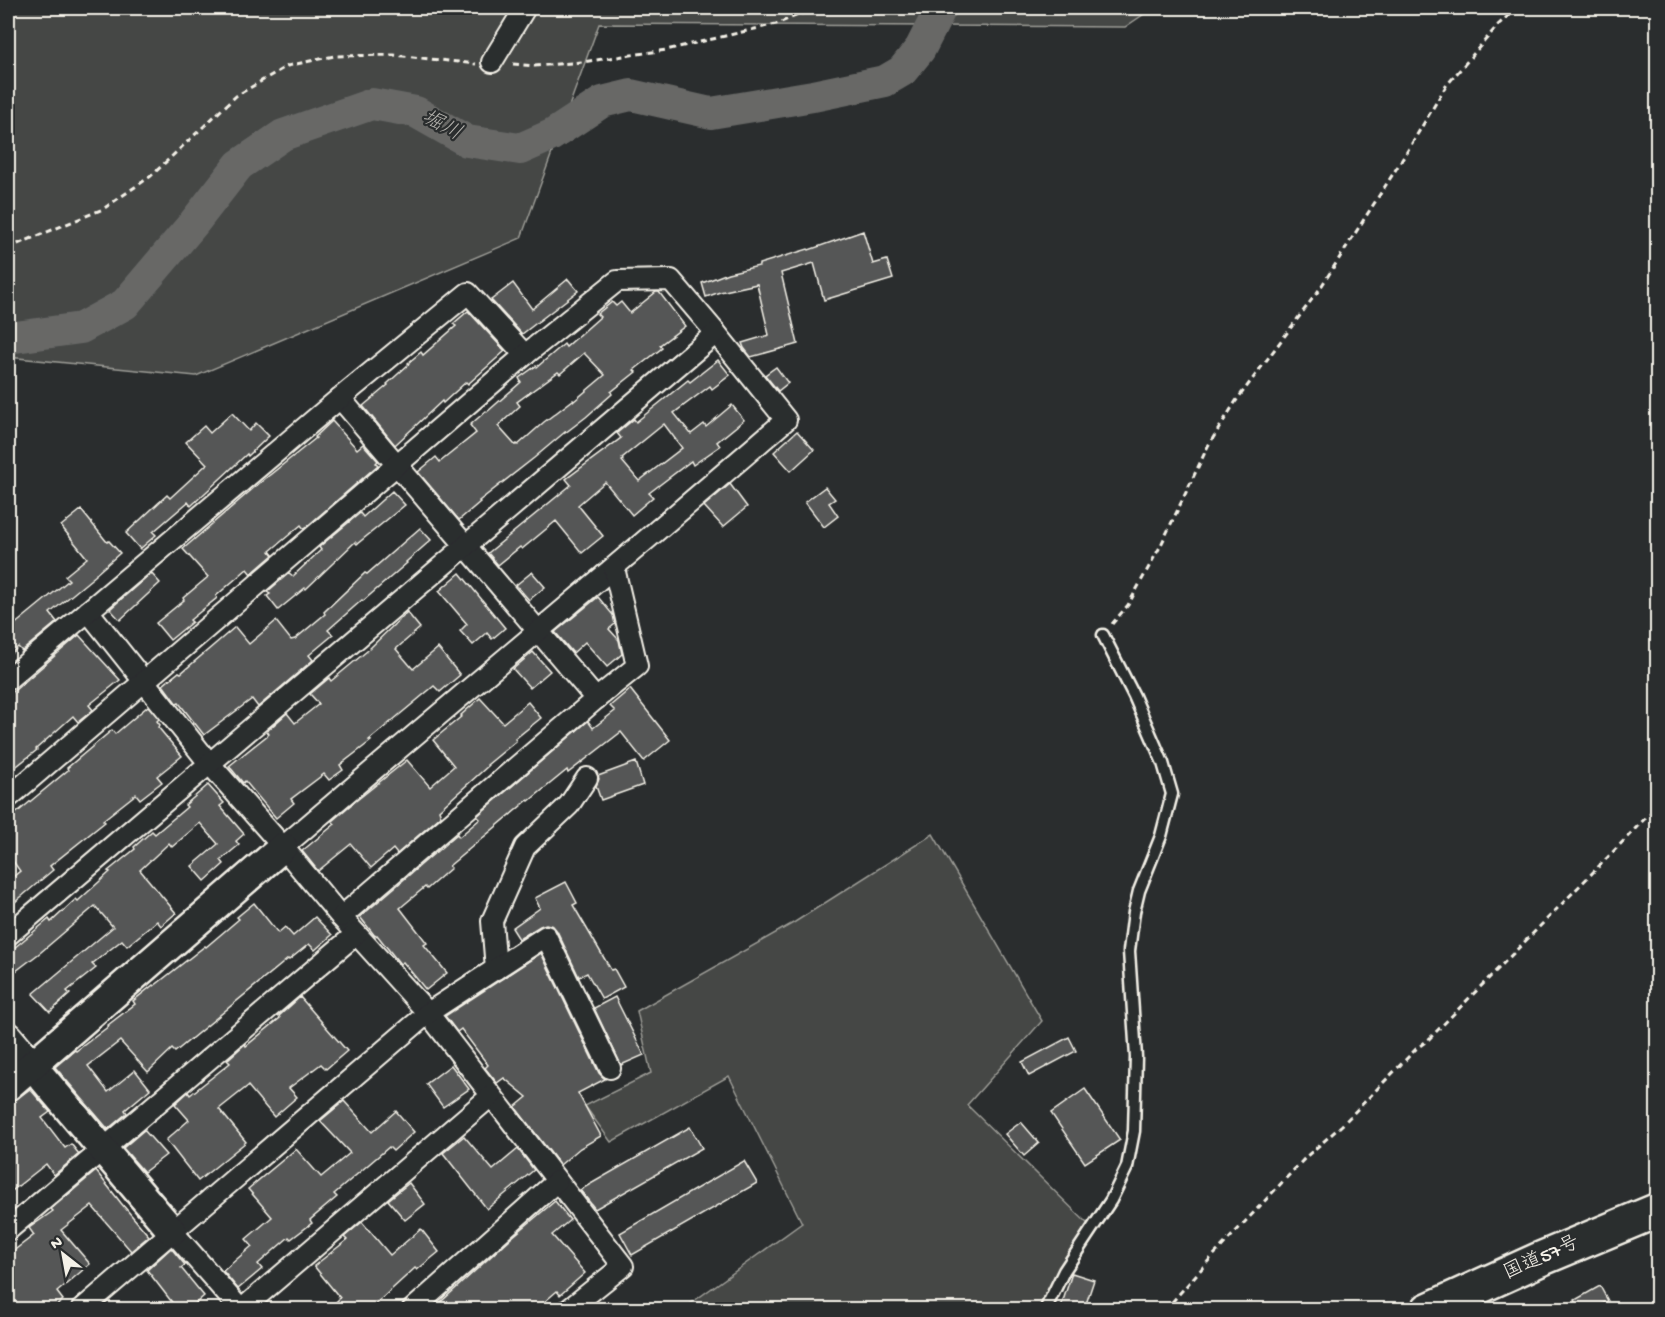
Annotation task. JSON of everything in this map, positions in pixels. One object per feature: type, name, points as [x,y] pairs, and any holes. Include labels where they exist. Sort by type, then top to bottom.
[{"type":"highway","name":"国道57号","points":[[1428,1310],[1538,1260],[1658,1210]]},
{"type":"highway","name":"国道57号","points":[[1476,1310],[1578,1262],[1658,1232]]},
{"type":"street","points":[[492,62],[525,8]]},
{"type":"street","points":[[8,798],[525,355],[617,281],[670,280],[786,420],[283,847],[8,1086]]},
{"type":"street","points":[[8,680],[340,398],[468,293],[525,355]]},
{"type":"street","points":[[8,935],[716,333]]},
{"type":"street","points":[[340,398],[596,699]]},
{"type":"street","points":[[341,917],[637,666],[614,568]]},
{"type":"street","points":[[88,612],[209,763],[341,917],[428,1013],[623,1266],[568,1310]]},
{"type":"street","points":[[496,969],[492,921],[525,847],[569,805],[586,778]]},
{"type":"street","points":[[8,1230],[356,934]]},
{"type":"street","points":[[81,1310],[428,1013],[546,936],[610,1068]]},
{"type":"street","points":[[8,1037],[102,1150],[241,1310],[492,1096]]},
{"type":"street","points":[[412,1310],[557,1181]]},
{"type":"lane","points":[[1045,1310],[1064,1272],[1111,1200],[1128,1167],[1134,1131],[1136,1057],[1129,951],[1139,891],[1161,836],[1172,794],[1163,763],[1134,696],[1103,635]]},
{"type":"path","points":[[8,248],[102,209],[151,176],[236,96],[287,66],[334,56],[394,55],[474,64],[492,62],[534,66],[582,62],[666,50],[776,24],[816,8]]},
{"type":"path","points":[[1103,635],[1128,604],[1161,545],[1208,446],[1236,401],[1319,290],[1446,86],[1499,24],[1517,8]]},
{"type":"path","points":[[1165,1310],[1306,1157],[1342,1125],[1416,1048],[1430,1039],[1658,805]]},
{"type":"shaded area","points":[[8,8],[1153,8],[1125,27],[599,24],[521,238],[196,376],[8,357]]},
{"type":"shaded area","points":[[933,834],[1042,1021],[967,1105],[1092,1228],[1041,1309],[683,1309],[802,1223],[729,1076],[611,1142],[585,1106],[651,1073],[637,1011],[795,922]]},
{"type":"building","points":[[863,231],[873,264],[887,260],[893,279],[824,300],[814,263],[781,273],[798,344],[751,357],[744,348],[742,343],[769,335],[757,284],[706,297],[702,283]]},
{"type":"building","points":[[568,279],[578,291],[522,334],[491,300],[513,283],[532,309]]},
{"type":"building","points":[[659,292],[685,326],[660,345],[662,348],[634,370],[636,372],[611,392],[612,394],[586,417],[479,501],[459,520],[418,472],[436,457],[440,462],[476,433],[470,425],[521,382],[519,378],[537,367],[564,344],[566,347],[600,317],[597,314],[612,302],[616,306],[621,302],[630,313]],"holes":[[[584,353],[605,375],[518,445],[515,445],[498,426],[520,406],[517,402],[558,372],[560,374]]]},
{"type":"building","points":[[468,311],[505,351],[468,384],[466,382],[443,403],[442,401],[395,445],[363,406],[388,385],[408,363],[421,352],[423,355],[456,326],[453,324]]},
{"type":"building","points":[[718,360],[730,375],[712,389],[710,386],[674,413],[691,434],[704,424],[706,427],[732,405],[744,420],[717,442],[720,446],[693,465],[691,461],[649,493],[653,497],[632,515],[605,482],[578,505],[603,536],[582,553],[556,521],[498,565],[488,553],[571,485],[566,479],[621,438],[617,433],[634,419],[636,422],[688,380],[690,382]],"holes":[[[664,424],[682,448],[639,481],[622,461],[622,458]]]},
{"type":"building","points":[[776,367],[788,383],[778,391],[765,375]]},
{"type":"building","points":[[232,413],[249,431],[256,423],[269,436],[191,506],[188,502],[153,532],[156,535],[140,549],[126,533],[167,495],[170,498],[207,464],[186,442],[204,426],[210,433]]},
{"type":"building","points":[[332,421],[357,449],[363,444],[378,461],[376,463],[378,465],[304,529],[301,525],[270,551],[273,555],[251,574],[247,569],[170,640],[156,623],[208,577],[183,549],[316,438]]},
{"type":"building","points":[[797,431],[814,450],[791,471],[774,452]]},
{"type":"building","points":[[730,484],[747,507],[723,527],[704,506]]},
{"type":"building","points":[[825,487],[835,499],[829,503],[838,516],[824,527],[805,502]]},
{"type":"building","points":[[392,491],[405,505],[357,544],[355,542],[306,589],[278,610],[267,596],[270,594],[267,592],[289,573],[293,576],[321,550],[319,547],[360,513],[363,517]]},
{"type":"building","points":[[81,510],[107,542],[109,541],[120,553],[50,613],[57,622],[22,651],[18,647],[8,656],[8,630],[69,580],[65,576],[87,558],[61,526]]},
{"type":"building","points":[[420,528],[431,540],[328,630],[333,635],[309,655],[313,660],[258,707],[252,699],[204,735],[163,685],[179,672],[181,673],[235,627],[249,644],[276,621],[291,640],[295,639],[325,614],[324,612],[365,573],[367,574]]},
{"type":"building","points":[[532,572],[545,587],[529,600],[516,585]]},
{"type":"building","points":[[151,573],[160,583],[120,620],[110,609]]},
{"type":"building","points":[[460,573],[505,628],[492,639],[487,633],[473,645],[460,631],[467,624],[439,591]]},
{"type":"building","points":[[598,597],[613,615],[615,624],[609,629],[619,640],[622,654],[607,667],[585,642],[573,653],[555,632]]},
{"type":"building","points":[[407,612],[420,628],[396,649],[413,669],[438,648],[460,675],[440,692],[434,686],[340,765],[343,770],[329,780],[324,774],[291,799],[294,803],[276,818],[245,781],[243,783],[229,766],[269,734],[267,731],[287,713],[295,723],[319,704],[310,694],[329,678],[331,681],[367,651]]},
{"type":"building","points":[[79,635],[120,680],[89,705],[93,710],[78,722],[73,716],[37,750],[8,773],[8,696]]},
{"type":"building","points":[[533,652],[550,671],[530,688],[513,669]]},
{"type":"building","points":[[630,689],[670,740],[644,761],[621,732],[568,773],[567,770],[528,800],[449,866],[451,868],[427,889],[425,887],[400,908],[427,943],[424,945],[447,973],[426,990],[403,962],[400,964],[360,917],[457,834],[459,837],[480,819],[477,816],[588,721],[593,728],[615,711],[610,706]]},
{"type":"building","points":[[480,698],[503,723],[528,702],[541,718],[515,739],[516,741],[439,810],[441,816],[397,854],[393,849],[371,868],[351,844],[318,871],[302,851],[335,824],[332,821],[347,808],[407,760],[430,787],[454,766],[433,740]]},
{"type":"building","points":[[148,706],[159,719],[158,727],[182,756],[157,776],[162,782],[140,799],[136,794],[103,820],[105,822],[50,866],[53,870],[8,908],[8,881],[20,871],[8,854],[8,820],[112,730],[115,734]]},
{"type":"building","points":[[636,762],[643,785],[601,800],[596,786],[598,776]]},
{"type":"building","points":[[208,785],[224,803],[220,806],[244,834],[236,841],[239,845],[221,860],[224,864],[205,881],[192,866],[218,844],[200,823],[172,847],[169,843],[140,870],[176,913],[161,926],[157,921],[127,946],[122,940],[92,964],[96,968],[67,991],[70,994],[50,1012],[33,994],[113,927],[95,906],[8,977],[8,953],[49,919],[51,922],[76,899],[78,901],[110,872],[108,871],[135,849],[134,847],[152,831],[155,834],[187,807],[185,805]]},
{"type":"building","points":[[566,882],[577,903],[573,905],[611,970],[614,969],[624,987],[602,999],[587,973],[579,977],[553,926],[546,924],[540,926],[519,939],[512,928],[540,908],[535,898]]},
{"type":"building","points":[[254,903],[278,933],[285,927],[293,936],[315,917],[332,935],[315,950],[309,944],[288,959],[175,1052],[172,1049],[148,1072],[120,1041],[88,1066],[108,1092],[135,1070],[150,1089],[125,1110],[127,1113],[108,1129],[55,1067],[109,1026],[135,1004],[133,1001],[153,985],[206,947]]},
{"type":"building","points":[[541,953],[599,1073],[605,1079],[578,1093],[601,1136],[580,1148],[560,1165],[515,1107],[527,1097],[504,1078],[497,1083],[485,1068],[488,1065],[461,1029],[457,1032],[445,1016]]},
{"type":"building","points":[[300,997],[347,1051],[326,1069],[321,1064],[289,1088],[297,1097],[274,1117],[248,1086],[219,1109],[246,1142],[198,1181],[166,1140],[189,1120],[175,1104],[188,1092],[190,1095],[230,1063],[227,1060],[280,1018],[279,1016]]},
{"type":"building","points":[[615,997],[644,1055],[621,1065],[594,1008]]},
{"type":"building","points":[[1069,1037],[1076,1051],[1029,1076],[1022,1062]]},
{"type":"building","points":[[451,1065],[469,1089],[443,1107],[426,1084]]},
{"type":"building","points":[[30,1089],[50,1112],[42,1118],[65,1148],[71,1144],[79,1154],[54,1175],[46,1164],[8,1194],[8,1105]]},
{"type":"building","points":[[1085,1089],[1120,1140],[1085,1163],[1051,1113]]},
{"type":"building","points":[[344,1101],[372,1132],[396,1111],[414,1132],[393,1151],[389,1147],[334,1194],[337,1197],[310,1220],[312,1223],[291,1239],[289,1237],[258,1264],[262,1269],[238,1289],[223,1271],[252,1246],[246,1239],[272,1217],[248,1189],[296,1149],[321,1177],[350,1153],[320,1121]]},
{"type":"building","points":[[1021,1122],[1039,1143],[1024,1156],[1005,1134]]},
{"type":"building","points":[[690,1127],[702,1148],[595,1209],[580,1190]]},
{"type":"building","points":[[144,1130],[166,1155],[144,1172],[123,1148]]},
{"type":"building","points":[[464,1136],[493,1170],[518,1149],[534,1170],[487,1209],[443,1153]]},
{"type":"building","points":[[744,1161],[757,1183],[632,1255],[620,1233]]},
{"type":"building","points":[[96,1171],[149,1236],[131,1251],[92,1206],[61,1230],[90,1264],[57,1292],[63,1300],[52,1310],[8,1310],[8,1255],[34,1235],[29,1228],[53,1211],[51,1209]]},
{"type":"building","points":[[409,1183],[425,1204],[405,1220],[388,1200]]},
{"type":"building","points":[[555,1201],[570,1220],[552,1235],[585,1273],[560,1295],[557,1291],[535,1310],[432,1310],[511,1238]]},
{"type":"building","points":[[362,1222],[390,1255],[421,1229],[439,1252],[417,1270],[415,1268],[369,1310],[328,1310],[340,1298],[314,1266],[347,1240],[344,1237]]},
{"type":"building","points":[[171,1248],[185,1265],[181,1268],[204,1296],[188,1310],[178,1310],[147,1270]]},
{"type":"building","points":[[1072,1273],[1094,1280],[1084,1310],[1060,1310]]},
{"type":"building","points":[[1600,1286],[1608,1301],[1591,1310],[1580,1310],[1575,1300]]},
{"type":"waterway","name":"堀川","points":[[8,338],[81,328],[125,304],[193,224],[239,165],[283,135],[372,104],[416,112],[467,141],[520,149],[552,135],[602,102],[631,95],[711,113],[813,96],[885,81],[902,71],[920,49],[941,8]]}]
